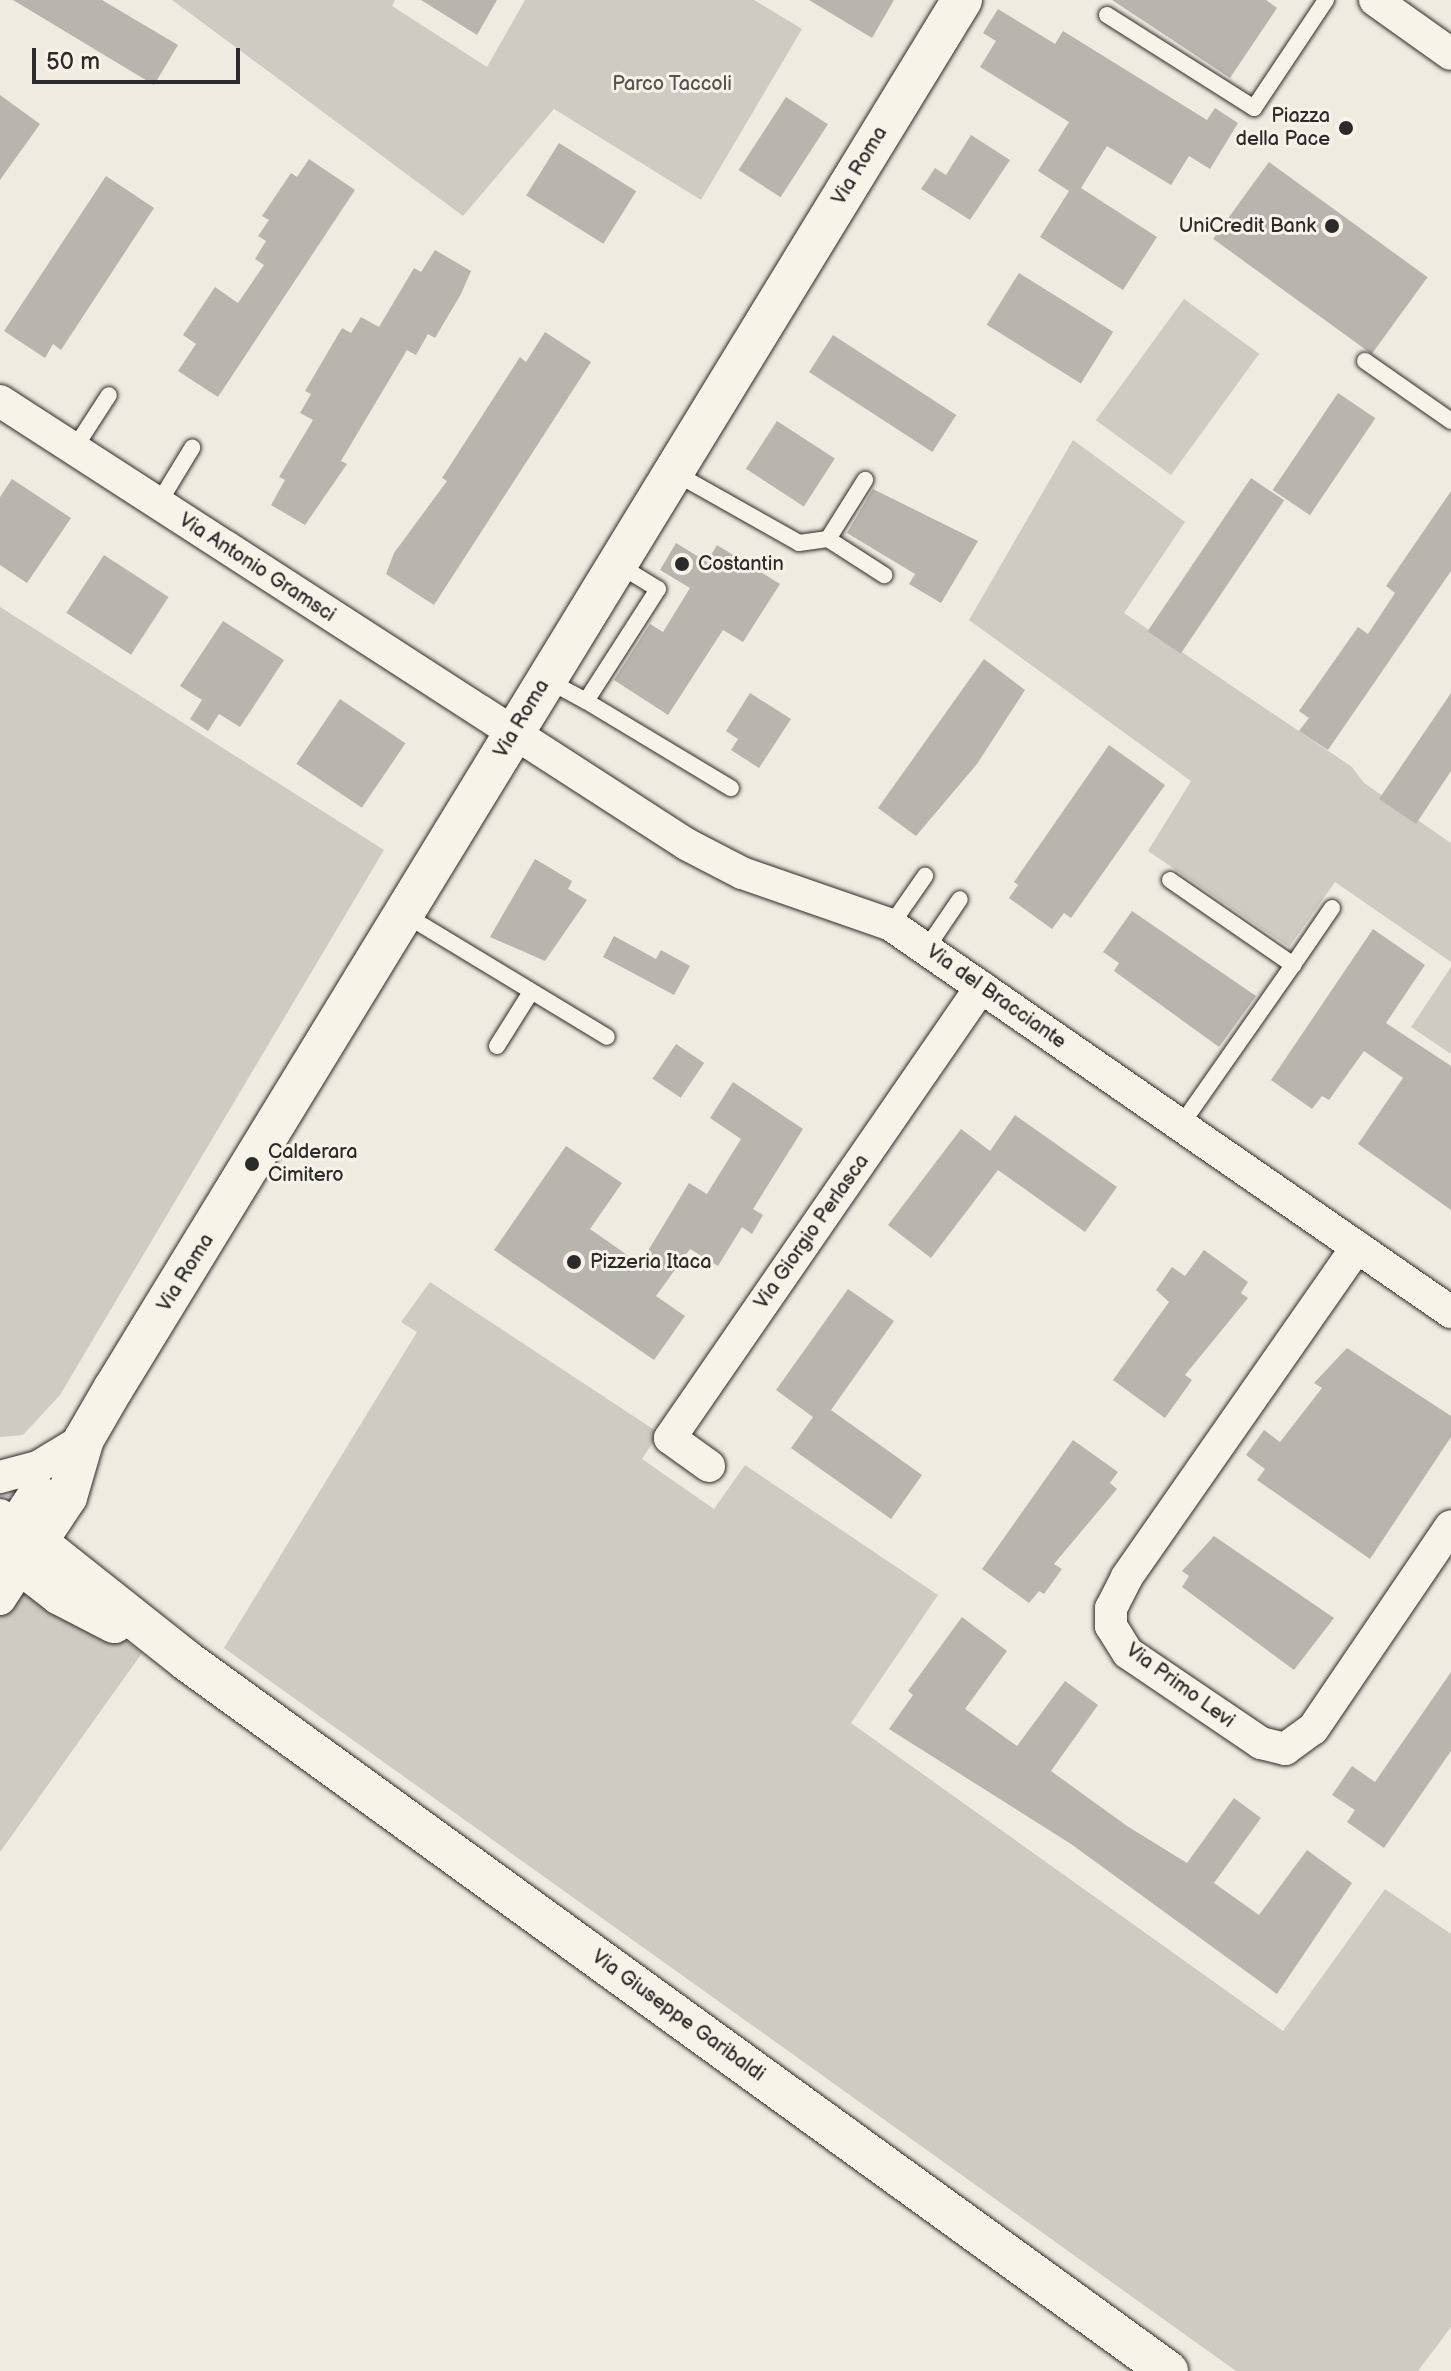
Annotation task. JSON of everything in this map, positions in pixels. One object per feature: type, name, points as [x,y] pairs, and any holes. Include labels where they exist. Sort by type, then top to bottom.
[{"type":"street","name":"Via Roma","points":[[0,1599],[11,1543],[67,1497],[84,1439],[962,0]]},
{"type":"street","points":[[1385,3],[1451,54]]},
{"type":"street","name":"Via Antonio Gramsci","points":[[0,401],[515,732]]},
{"type":"street","name":"Via del Bracciante","points":[[515,732],[714,860],[891,925],[1451,1312]]},
{"type":"street","name":"Via Giorgio Perlasca","points":[[709,1466],[670,1438],[981,987]]},
{"type":"street","name":"Via Primo Levi","points":[[1357,1247],[1127,1577],[1111,1608],[1111,1626],[1128,1653],[1261,1743],[1285,1749],[1313,1729],[1451,1526]]},
{"type":"street","name":"Via Roma","points":[[0,1477],[38,1467],[84,1439]]},
{"type":"street","name":"Via Giuseppe Garibaldi","points":[[11,1543],[60,1595],[187,1661]]},
{"type":"street","name":"Via Giuseppe Garibaldi","points":[[11,1543],[187,1661],[1168,2371]]},
{"type":"street","points":[[0,1610],[35,1595],[60,1595]]},
{"type":"lane","points":[[1107,15],[1254,108],[1326,0]]},
{"type":"lane","points":[[1365,361],[1451,421]]},
{"type":"lane","points":[[74,449],[109,395]]},
{"type":"lane","points":[[158,504],[192,448]]},
{"type":"lane","points":[[673,472],[799,543],[828,539],[884,575]]},
{"type":"lane","points":[[828,539],[865,480]]},
{"type":"lane","points":[[586,701],[658,589],[617,564]]},
{"type":"lane","points":[[546,680],[731,788]]},
{"type":"lane","points":[[891,925],[925,876]]},
{"type":"lane","points":[[1170,880],[1293,965]]},
{"type":"lane","points":[[926,949],[960,899]]},
{"type":"lane","points":[[1181,1125],[1332,908]]},
{"type":"lane","points":[[403,914],[607,1037]]},
{"type":"lane","points":[[497,1046],[531,992]]},
{"type":"green space","name":"Parco Taccoli","points":[[172,0],[395,0],[392,6],[487,67],[525,0],[754,0],[802,29],[701,200],[554,109],[463,216]]},
{"type":"green space","points":[[1184,299],[1259,354],[1171,475],[1096,420]]},
{"type":"green space","points":[[1073,440],[1185,522],[1124,613],[1352,767],[1364,783],[1451,843],[1451,962],[1335,882],[1289,947],[1148,851],[1191,781],[969,620]]},
{"type":"green space","points":[[0,607],[384,850],[60,1395],[23,1435],[0,1437]]},
{"type":"green space","points":[[1451,967],[1451,1054],[1411,1027]]},
{"type":"green space","points":[[430,1282],[659,1433],[642,1459],[714,1509],[745,1465],[938,1595],[851,1723],[1283,2031],[1385,1889],[1451,1934],[1451,2327],[1418,2371],[1236,2371],[224,1648],[417,1332],[401,1322]]},
{"type":"green space","points":[[0,1548],[142,1653],[0,1852]]},
{"type":"building","points":[[13,0],[102,0],[178,45],[154,85]]},
{"type":"building","points":[[421,0],[497,0],[477,35]]},
{"type":"building","points":[[809,0],[894,0],[872,38]]},
{"type":"building","points":[[1112,0],[1266,0],[1277,8],[1230,78]]},
{"type":"building","points":[[998,9],[1055,44],[1063,31],[1207,120],[1215,108],[1238,123],[1210,169],[1189,156],[1171,185],[1107,146],[1081,188],[1157,237],[1123,290],[1040,237],[1069,191],[1038,171],[1069,122],[980,67],[996,41],[983,33]]},
{"type":"building","points":[[0,95],[40,124],[0,180]]},
{"type":"building","points":[[786,97],[828,124],[781,197],[739,170]]},
{"type":"building","points":[[971,135],[1010,160],[970,220],[921,189],[935,168],[946,175]]},
{"type":"building","points":[[559,143],[636,191],[603,244],[526,196]]},
{"type":"building","points":[[309,159],[355,190],[218,397],[178,371],[196,344],[183,335],[215,287],[238,303],[264,265],[255,259],[266,241],[258,236],[269,220],[262,216],[291,173],[297,177]]},
{"type":"building","points":[[1269,162],[1428,277],[1372,354],[1213,239]]},
{"type":"building","points":[[106,176],[154,208],[61,350],[53,344],[45,358],[4,331]]},
{"type":"building","points":[[435,250],[471,271],[461,294],[435,338],[428,334],[416,355],[407,350],[341,461],[347,464],[305,525],[271,505],[285,480],[279,477],[313,420],[300,413],[311,394],[305,391],[342,328],[351,333],[361,317],[379,327],[414,268],[421,272]]},
{"type":"building","points":[[1019,273],[1113,332],[1081,384],[987,325]]},
{"type":"building","points":[[545,332],[591,362],[434,605],[386,574],[394,553],[447,481],[442,478],[520,357],[526,362]]},
{"type":"building","points":[[833,335],[956,415],[932,452],[809,372]]},
{"type":"building","points":[[1338,393],[1375,418],[1310,515],[1273,490]]},
{"type":"building","points":[[777,421],[835,459],[804,506],[746,469]]},
{"type":"building","points":[[1251,478],[1284,500],[1181,654],[1148,631]]},
{"type":"building","points":[[12,479],[71,518],[27,583],[0,565],[0,497]]},
{"type":"building","points":[[873,489],[978,541],[941,603],[909,584],[915,574],[847,533]]},
{"type":"building","points":[[1451,491],[1451,571],[1328,750],[1299,731],[1309,718],[1299,711],[1358,627],[1368,634],[1395,593],[1386,586]]},
{"type":"building","points":[[676,543],[707,562],[717,545],[780,584],[743,642],[723,630],[668,715],[614,680],[650,624],[663,632],[690,588],[660,570]]},
{"type":"building","points":[[104,555],[169,597],[131,655],[66,613]]},
{"type":"building","points":[[223,621],[284,660],[240,727],[219,714],[208,731],[190,719],[202,700],[180,686]]},
{"type":"building","points":[[984,659],[1025,690],[977,764],[916,836],[878,808]]},
{"type":"building","points":[[750,693],[791,719],[759,768],[731,750],[738,739],[726,731]]},
{"type":"building","points":[[1451,693],[1451,771],[1416,824],[1379,799]]},
{"type":"building","points":[[340,699],[405,743],[362,808],[296,764]]},
{"type":"building","points":[[1109,745],[1165,785],[1071,918],[1064,913],[1052,929],[1009,898],[1018,885],[1014,882]]},
{"type":"building","points":[[535,859],[572,881],[568,889],[587,900],[545,961],[490,937]]},
{"type":"building","points":[[1132,911],[1256,996],[1219,1047],[1114,971],[1119,963],[1103,952]]},
{"type":"building","points":[[1373,929],[1425,965],[1386,1023],[1451,1066],[1451,1210],[1358,1144],[1403,1078],[1364,1051],[1329,1100],[1322,1096],[1312,1109],[1271,1080]]},
{"type":"building","points":[[614,936],[656,959],[661,950],[690,966],[674,995],[603,957]]},
{"type":"building","points":[[676,1044],[704,1063],[681,1098],[653,1079]]},
{"type":"building","points":[[733,1082],[803,1129],[753,1209],[763,1215],[752,1234],[742,1227],[718,1266],[690,1249],[656,1296],[685,1316],[654,1360],[494,1250],[566,1146],[622,1183],[590,1229],[640,1264],[689,1183],[707,1194],[741,1139],[710,1118]]},
{"type":"building","points":[[1015,1115],[1117,1187],[1085,1232],[998,1170],[931,1258],[888,1225],[961,1129],[990,1151]]},
{"type":"building","points":[[1204,1250],[1248,1282],[1241,1293],[1248,1298],[1185,1375],[1192,1380],[1165,1418],[1113,1380],[1169,1302],[1156,1290],[1172,1267],[1185,1276]]},
{"type":"building","points":[[848,1289],[894,1321],[831,1410],[922,1475],[891,1519],[791,1448],[813,1417],[776,1390]]},
{"type":"building","points":[[1347,1348],[1451,1416],[1451,1437],[1370,1559],[1257,1480],[1265,1469],[1246,1455],[1264,1430],[1280,1442],[1322,1388],[1314,1383]]},
{"type":"building","points":[[1073,1440],[1118,1472],[1110,1483],[1117,1489],[1054,1564],[1062,1569],[1044,1594],[1039,1591],[1029,1603],[982,1569]]},
{"type":"building","points":[[1214,1536],[1334,1618],[1294,1670],[1182,1587],[1189,1576],[1182,1571]]},
{"type":"building","points":[[962,1617],[1007,1651],[965,1709],[1017,1746],[1065,1681],[1098,1705],[1051,1771],[1127,1826],[1187,1863],[1234,1798],[1261,1818],[1214,1883],[1259,1915],[1307,1850],[1352,1883],[1277,1994],[1071,1844],[889,1729],[913,1695],[908,1691]]},
{"type":"building","points":[[1451,1672],[1451,1751],[1384,1848],[1347,1822],[1355,1810],[1332,1795],[1352,1766],[1375,1782]]},
{"type":"place","name":"Piazza della Pace","points":[[1346,128]]},
{"type":"place","name":"UniCredit Bank","points":[[1332,226]]},
{"type":"place","name":"Costantin","points":[[682,564]]},
{"type":"place","name":"Calderara Cimitero","points":[[252,1164]]},
{"type":"place","name":"Pizzeria Itaca","points":[[574,1262]]}]
